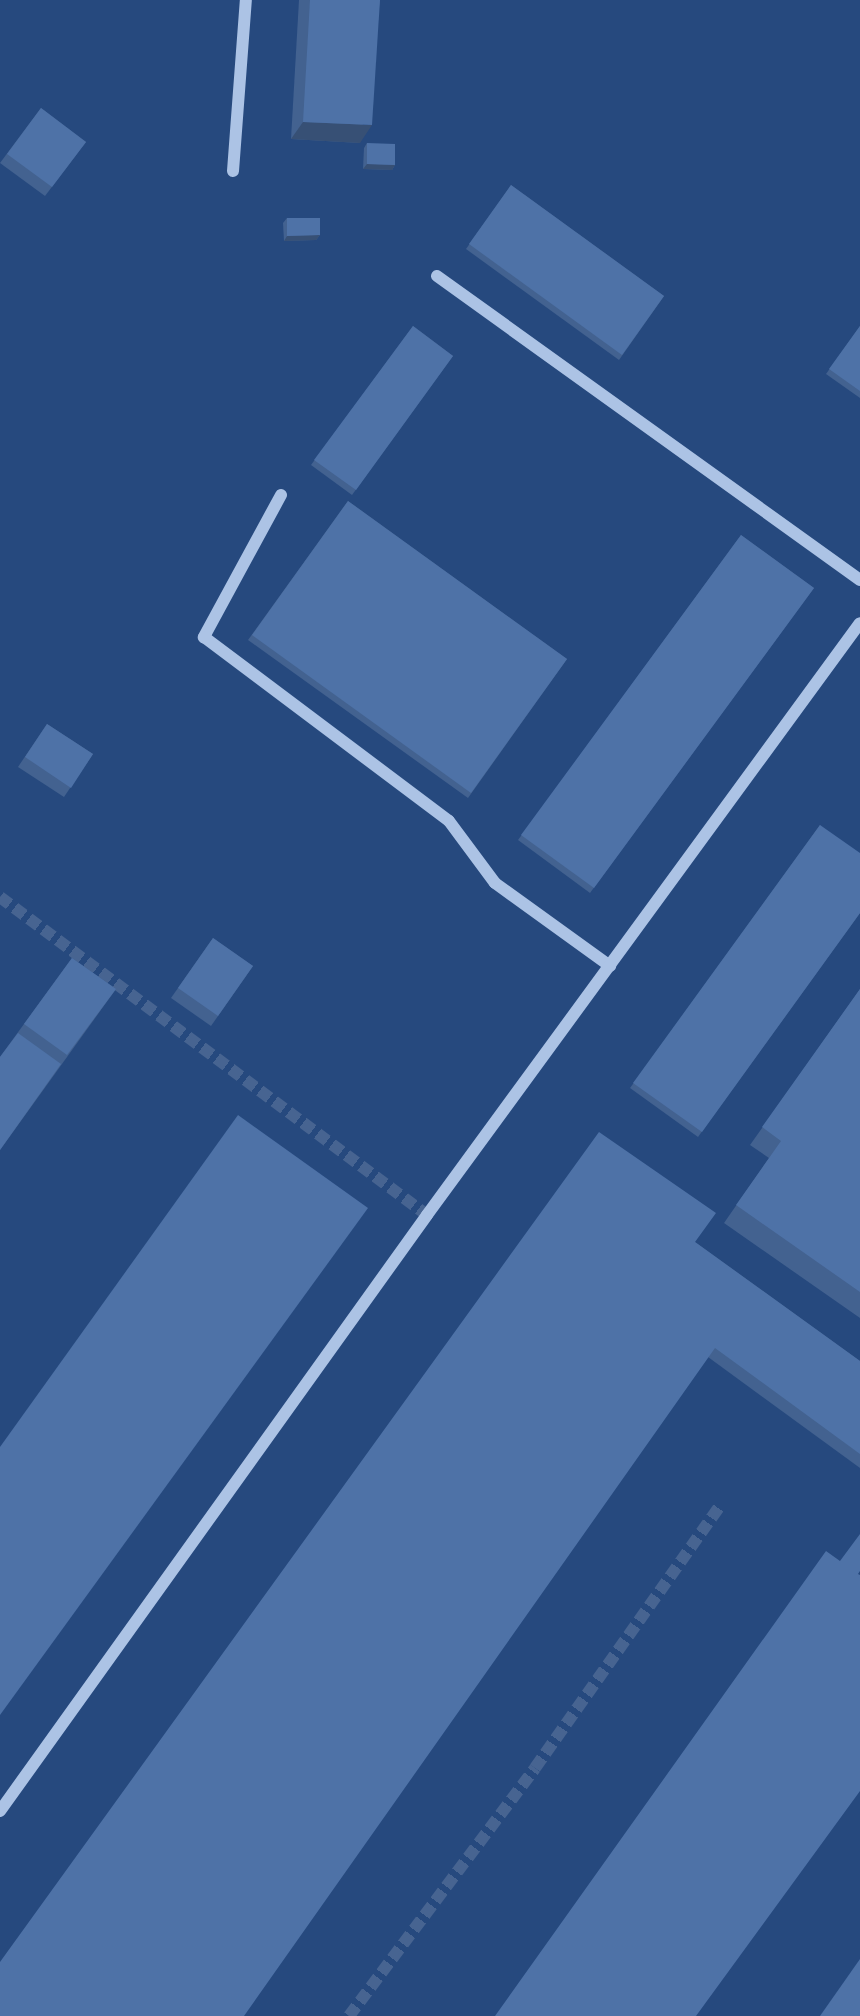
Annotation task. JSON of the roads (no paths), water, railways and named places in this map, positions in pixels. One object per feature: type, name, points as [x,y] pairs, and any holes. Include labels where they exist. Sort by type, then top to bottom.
[{"type":"lane","points":[[233,171],[246,0]]},
{"type":"lane","points":[[437,276],[860,580]]},
{"type":"lane","points":[[281,495],[204,637],[449,821],[495,883],[610,966]]},
{"type":"lane","points":[[0,1811],[427,1215],[860,622]]},
{"type":"tunnel","points":[[0,897],[427,1215]]},
{"type":"tunnel","points":[[349,2016],[535,1768],[720,1506]]}]
